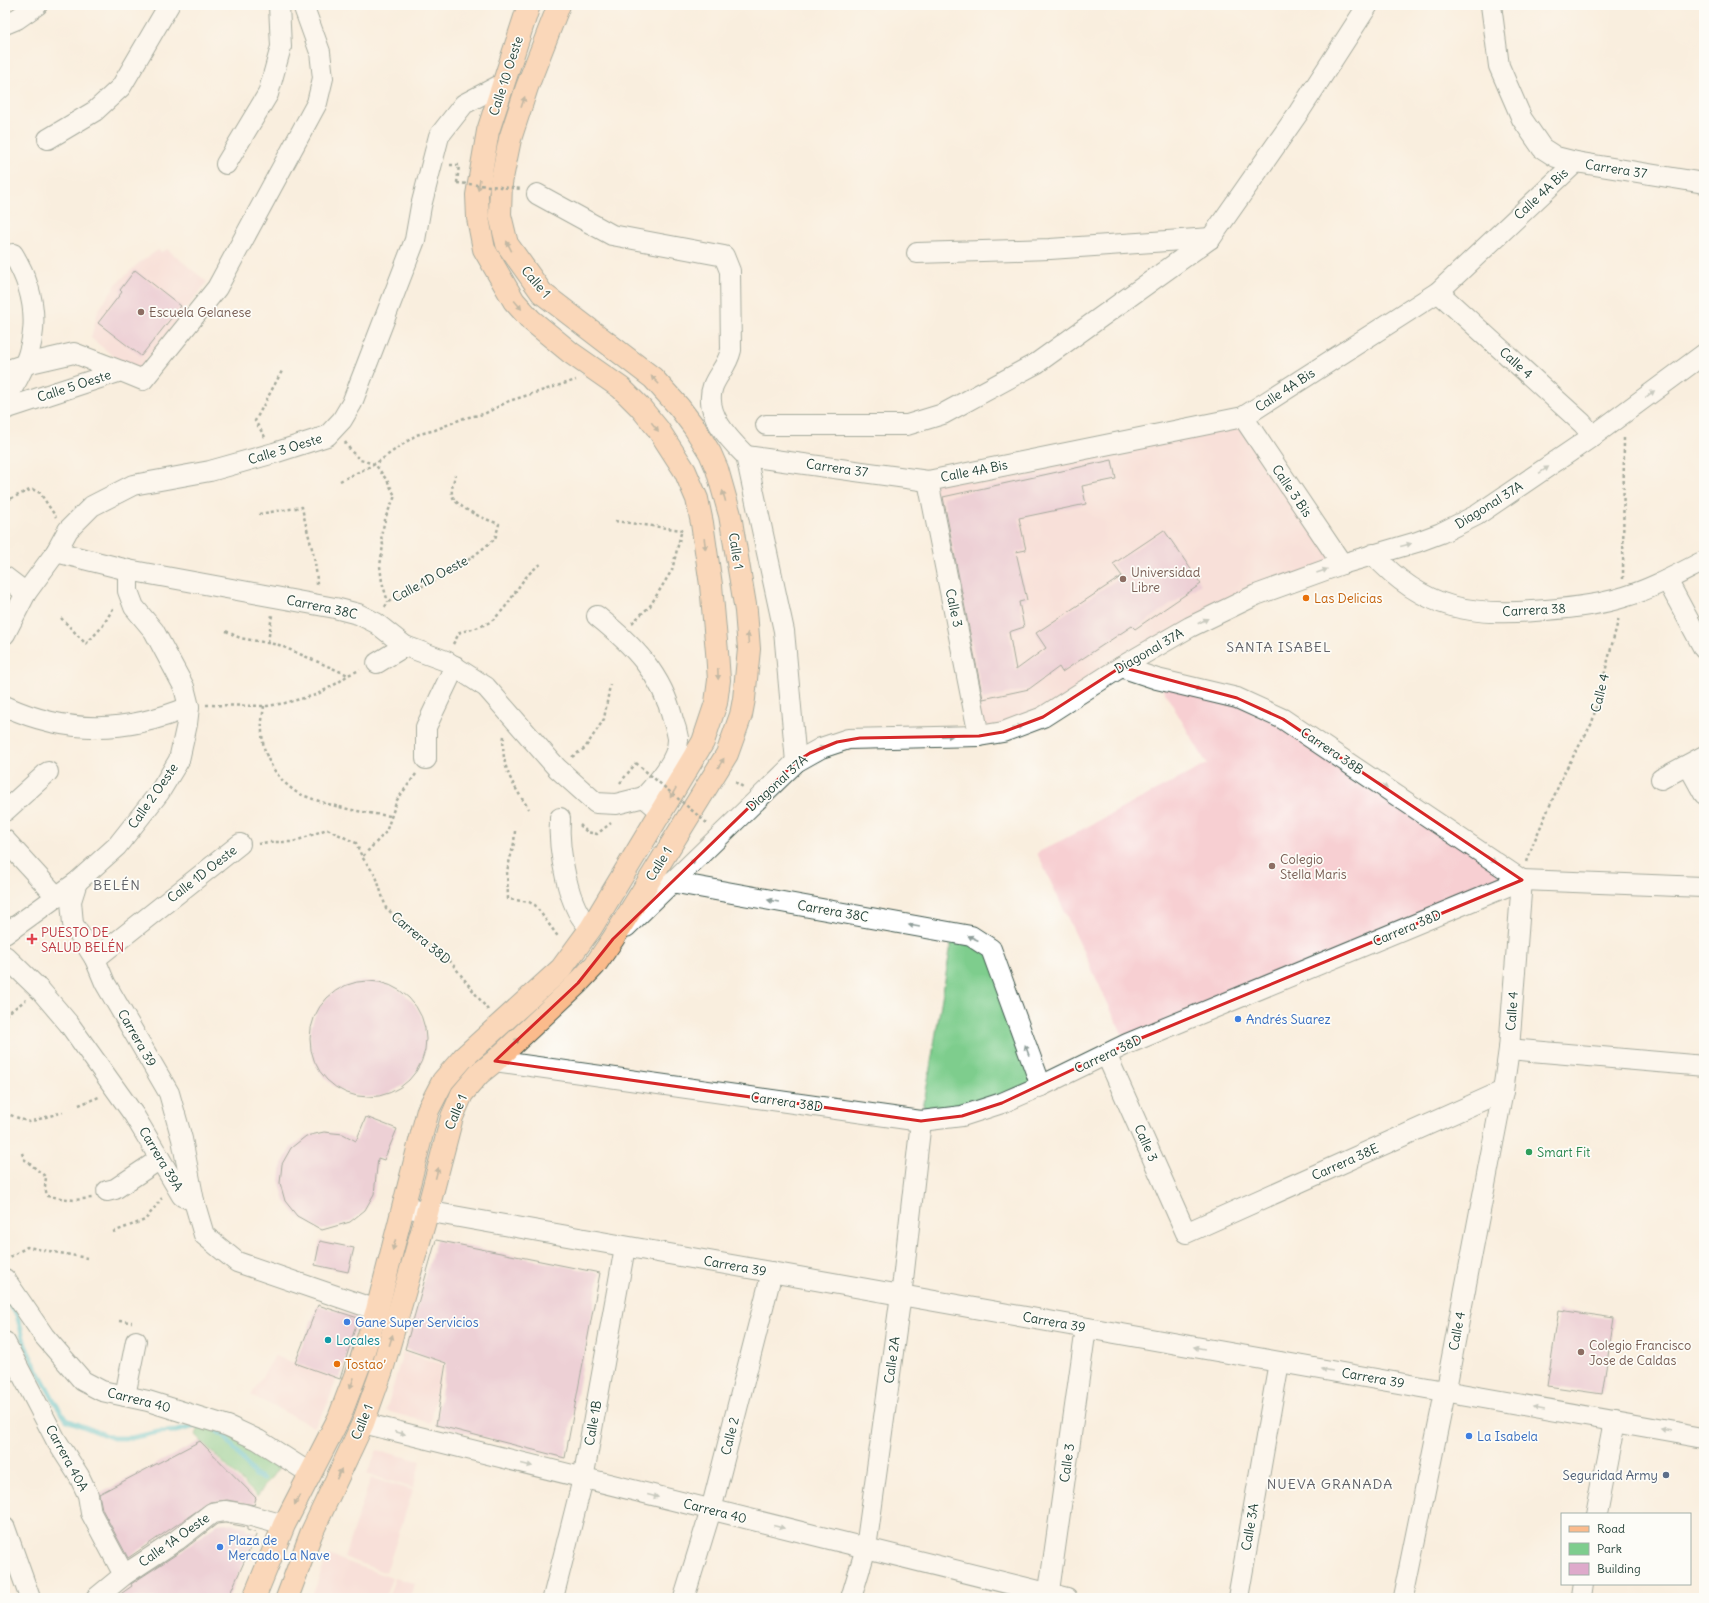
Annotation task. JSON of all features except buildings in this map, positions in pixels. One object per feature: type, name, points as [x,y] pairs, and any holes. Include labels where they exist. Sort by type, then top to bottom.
[{"type":"main road","name":"Calle 10 Oeste","points":[[485,147],[488,131],[529,5]]},
{"type":"main road","name":"Calle 10 Oeste","points":[[510,138],[527,88],[559,5]]},
{"type":"main road","name":"Calle 1","points":[[287,1598],[311,1534],[363,1424],[382,1370],[399,1314],[452,1117],[462,1094],[479,1074],[495,1061],[578,983],[595,965],[613,939],[727,754],[741,714],[747,681],[749,649],[746,611],[730,515],[717,469],[710,453],[694,427],[653,378],[542,293],[507,244],[500,215],[501,183],[510,138]]},
{"type":"main road","name":"Calle 1","points":[[254,1598],[284,1525],[339,1418],[360,1363],[377,1310],[428,1110],[443,1080],[463,1058],[561,970],[591,928],[652,804],[703,742],[716,703],[719,680],[711,585],[697,499],[685,471],[658,429],[640,407],[621,388],[571,353],[531,320],[514,301],[500,278],[484,249],[478,218],[478,195],[485,147]]},
{"type":"street","points":[[5,24],[18,19],[37,5]]},
{"type":"street","points":[[48,139],[95,111],[121,87],[168,5]]},
{"type":"street","points":[[226,164],[268,94],[281,47],[279,5]]},
{"type":"street","name":"Calle 5 Oeste","points":[[5,409],[121,371],[143,380],[217,288],[317,103],[323,78],[320,52],[303,5]]},
{"type":"street","points":[[766,425],[907,425],[943,414],[1037,363],[1211,238],[1299,112],[1368,5]]},
{"type":"street","name":"Carrera 37","points":[[1491,5],[1499,66],[1522,119],[1542,148],[1556,157],[1576,162],[1704,182]]},
{"type":"street","name":"Calle 3 Oeste","points":[[5,634],[26,593],[56,552],[68,530],[92,506],[133,485],[210,470],[274,453],[327,436],[342,420],[352,403],[415,240],[421,206],[439,136],[464,104],[504,83]]},
{"type":"street","name":"Calle 4A Bis","points":[[928,481],[1243,417],[1438,292],[1576,162]]},
{"type":"street","points":[[530,192],[612,235],[724,256],[730,271],[731,350],[728,361],[713,385],[710,399],[718,423],[730,440],[746,456],[784,631],[796,762]]},
{"type":"street","points":[[917,253],[1050,249],[1211,238]]},
{"type":"street","points":[[5,399],[17,382],[26,364],[32,344],[34,324],[33,304],[28,284],[20,265],[13,254]]},
{"type":"street","name":"Calle 4","points":[[1438,292],[1582,423],[1593,436]]},
{"type":"street","points":[[5,371],[74,352],[121,371]]},
{"type":"street","name":"Diagonal 37A","points":[[613,939],[796,762],[821,748],[848,739],[979,736],[1003,732],[1043,717],[1121,667],[1190,627],[1256,594],[1342,564],[1417,542],[1441,533],[1477,515],[1593,436],[1704,354]]},
{"type":"street","name":"Calle 3 Bis","points":[[1243,417],[1342,564]]},
{"type":"street","name":"Carrera 37","points":[[746,456],[928,481]]},
{"type":"street","name":"Calle 3","points":[[928,481],[979,736]]},
{"type":"street","name":"Carrera 38C","points":[[56,552],[128,570],[358,614],[376,623],[405,646],[450,664],[486,687],[557,768],[596,803]]},
{"type":"street","name":"Carrera 38","points":[[1373,554],[1384,566],[1411,588],[1430,599],[1471,611],[1519,613],[1567,608],[1621,585],[1667,580],[1704,561]]},
{"type":"street","name":"Calle 2 Oeste","points":[[5,934],[58,897],[117,846],[159,793],[179,760],[189,707],[184,687],[154,631],[134,607],[128,591],[128,570]]},
{"type":"street","points":[[5,577],[26,593]]},
{"type":"street","points":[[1667,580],[1704,649]]},
{"type":"street","points":[[596,803],[652,804],[660,779],[673,757],[678,738],[669,705],[657,680],[635,649],[597,616]]},
{"type":"street","points":[[377,663],[405,646]]},
{"type":"street","points":[[426,759],[426,727],[450,664]]},
{"type":"street","name":"Carrera 38B","points":[[1121,667],[1157,679],[1236,698],[1283,719],[1522,880]]},
{"type":"street","points":[[5,706],[44,721],[68,726],[93,728],[118,727],[142,723],[189,707]]},
{"type":"street","points":[[1661,779],[1696,761],[1704,794]]},
{"type":"street","points":[[5,811],[48,772]]},
{"type":"street","points":[[560,818],[563,863],[569,889],[582,919],[591,928]]},
{"type":"street","points":[[5,840],[58,897]]},
{"type":"street","name":"Calle 1D Oeste","points":[[95,958],[240,844]]},
{"type":"street","name":"Calle 4","points":[[1402,1598],[1445,1391],[1503,1092],[1509,1048],[1522,880]]},
{"type":"street","name":"Carrera 38D","points":[[495,1061],[921,1121],[962,1116],[1002,1103],[1041,1086],[1127,1044],[1522,880],[1704,888]]},
{"type":"street","points":[[1704,880],[1704,888]]},
{"type":"street","name":"Carrera 39","points":[[77,882],[71,901],[73,924],[95,958],[105,983],[169,1094],[182,1139],[194,1201]]},
{"type":"street","name":"Carrera 38C","points":[[671,882],[971,936],[991,949],[1041,1086]]},
{"type":"street","name":"Carrera 39A","points":[[5,956],[41,990],[69,1024],[134,1115],[182,1196],[194,1201],[204,1234],[238,1262],[377,1310]]},
{"type":"street","points":[[1509,1048],[1704,1066]]},
{"type":"street","name":"Calle 3","points":[[1106,1054],[1186,1232]]},
{"type":"street","name":"Carrera 38E","points":[[1186,1232],[1503,1092]]},
{"type":"street","name":"Calle 2A","points":[[851,1598],[866,1548],[901,1295],[921,1121]]},
{"type":"street","points":[[107,1191],[115,1189],[160,1159]]},
{"type":"street","name":"Carrera 39","points":[[403,1207],[1704,1437]]},
{"type":"street","name":"Calle 1B","points":[[553,1598],[583,1478],[625,1247]]},
{"type":"street","name":"Calle 2","points":[[684,1598],[711,1510],[772,1272]]},
{"type":"street","name":"Carrera 40","points":[[5,1279],[44,1336],[83,1381],[102,1391],[176,1409],[228,1426],[258,1440],[310,1474]]},
{"type":"street","name":"Calle 3","points":[[1054,1597],[1086,1328]]},
{"type":"street","points":[[125,1396],[136,1341]]},
{"type":"street","name":"Carrera 40A","points":[[5,1342],[56,1440],[79,1476],[88,1495],[91,1513],[124,1575]]},
{"type":"street","name":"Calle 3A","points":[[1238,1598],[1279,1362]]},
{"type":"street","points":[[1596,1513],[1614,1421]]},
{"type":"street","name":"Carrera 40","points":[[363,1424],[866,1548],[1054,1597]]},
{"type":"street","name":"Calle 1A Oeste","points":[[96,1598],[124,1575],[177,1540],[212,1513],[225,1511],[244,1514],[284,1525]]},
{"type":"street","points":[[5,1528],[30,1598]]},
{"type":"street","points":[[1580,1598],[1582,1585]]},
{"type":"path","points":[[472,185],[473,178]]},
{"type":"path","points":[[457,183],[530,192]]},
{"type":"path","points":[[274,453],[255,421],[282,371]]},
{"type":"path","points":[[340,481],[375,464],[416,435],[435,430],[464,418],[484,414],[509,401],[583,379]]},
{"type":"path","points":[[342,420],[344,438],[350,451],[360,460],[375,464],[388,482],[395,496],[386,516],[381,536],[383,545],[380,566],[382,582],[388,602]]},
{"type":"path","name":"Calle 4","points":[[1522,880],[1533,844],[1565,771],[1592,723],[1621,585],[1624,435]]},
{"type":"path","name":"Calle 1D Oeste","points":[[376,623],[388,602],[434,581],[462,565],[495,539],[499,524],[465,509],[452,495],[455,475]]},
{"type":"path","points":[[5,501],[32,489],[40,493],[56,517],[68,530]]},
{"type":"path","points":[[259,514],[302,507],[317,570],[317,605]]},
{"type":"path","points":[[615,521],[682,530]]},
{"type":"path","points":[[620,635],[650,606],[672,570],[682,530],[682,522]]},
{"type":"path","points":[[450,664],[453,642],[460,632],[479,628],[497,617],[520,583],[533,569],[541,564]]},
{"type":"path","points":[[61,618],[86,644],[102,627],[113,608],[128,591]]},
{"type":"path","points":[[268,642],[274,597]]},
{"type":"path","points":[[226,631],[240,638],[279,645],[348,675]]},
{"type":"path","points":[[189,707],[213,704],[220,706],[264,706],[285,703],[316,695],[348,675],[377,663]]},
{"type":"path","points":[[557,768],[585,748],[604,719],[610,684]]},
{"type":"path","points":[[264,706],[262,731],[265,750],[271,766],[281,779],[298,793],[328,804],[390,816]]},
{"type":"path","points":[[512,716],[504,737],[504,757],[510,780],[529,809]]},
{"type":"path","points":[[362,857],[386,832],[390,816],[397,800],[426,759]]},
{"type":"path","points":[[613,821],[598,834],[587,832],[581,827],[578,820],[623,780],[636,763],[708,824]]},
{"type":"path","points":[[652,804],[665,785]]},
{"type":"path","name":"Calle 1D Oeste","points":[[240,844],[293,842],[327,829],[356,843],[362,857]]},
{"type":"path","points":[[515,831],[514,843],[507,871],[508,899],[529,902],[535,905],[562,942]]},
{"type":"path","name":"Carrera 38D","points":[[362,857],[376,876],[386,908],[415,934],[450,961],[490,1013]]},
{"type":"path","points":[[5,1015],[41,990]]},
{"type":"path","points":[[5,1114],[29,1122],[63,1112]]},
{"type":"path","points":[[22,1154],[24,1159],[46,1177],[45,1187],[47,1196],[74,1200],[89,1199],[107,1191]]},
{"type":"path","points":[[113,1232],[145,1220],[174,1183]]},
{"type":"path","points":[[5,1260],[27,1247],[87,1258]]},
{"type":"highlighted area","points":[[1121,667],[1237,698],[1283,719],[1522,880],[1127,1044],[1002,1103],[962,1116],[921,1121],[495,1061],[578,983],[613,939],[796,762],[810,753],[837,742],[860,738],[979,736],[1003,732],[1043,717]]},
{"type":"shaded area","name":"Escuela Gelanese","points":[[167,249],[207,282],[135,374],[91,338],[98,311],[116,284],[139,263],[158,250],[161,252]]},
{"type":"shaded area","name":"Universidad Libre","points":[[1243,417],[1342,564],[1256,595],[1043,717],[979,736],[928,481]]},
{"type":"shaded area","name":"Colegio Stella Maris","points":[[1157,679],[1237,698],[1522,880],[1127,1044],[1037,853],[1207,764]]},
{"type":"shaded area","points":[[403,1352],[442,1364],[431,1423],[386,1411]]},
{"type":"shaded area","points":[[275,1356],[337,1378],[326,1407],[314,1427],[251,1395]]},
{"type":"shaded area","points":[[377,1450],[421,1461],[413,1488],[367,1474]]},
{"type":"shaded area","points":[[371,1478],[413,1490],[386,1573],[344,1557]]},
{"type":"shaded area","points":[[328,1555],[392,1578],[385,1598],[311,1598]]},
{"type":"shaded area","points":[[395,1578],[414,1583],[410,1598],[388,1598]]},
{"type":"green space","points":[[953,933],[991,949],[1041,1086],[921,1121]]},
{"type":"green space","points":[[204,1421],[284,1461],[257,1496],[195,1435]]},
{"type":"waterway","points":[[5,1298],[17,1315],[25,1345],[32,1360],[57,1406],[67,1420],[113,1438],[131,1438],[158,1432],[176,1431],[196,1426],[201,1427]]},
{"type":"waterway","points":[[218,1432],[224,1435],[254,1474],[263,1479]]},
{"type":"place","name":"Escuela Gelanese","points":[[141,312]]},
{"type":"place","name":"Universidad Libre","points":[[1123,579]]},
{"type":"place","name":"Las Delicias","points":[[1306,598]]},
{"type":"place","name":"Colegio Stella Maris","points":[[1272,866]]},
{"type":"place","name":"PUESTO DE SALUD BELÉN","points":[[32,939]]},
{"type":"place","name":"Andrés Suarez","points":[[1238,1019]]},
{"type":"place","name":"Smart Fit","points":[[1529,1152]]},
{"type":"place","name":"Gane Super Servicios","points":[[347,1322]]},
{"type":"place","name":"Locales","points":[[328,1340]]},
{"type":"place","name":"Colegio Francisco Jose de Caldas","points":[[1581,1352]]},
{"type":"place","name":"Tostao’","points":[[337,1364]]},
{"type":"place","name":"La Isabela","points":[[1469,1436]]},
{"type":"place","name":"Seguridad Army","points":[[1666,1475]]},
{"type":"place","name":"Plaza de Mercado La Nave","points":[[220,1547]]},
{"type":"district","name":"SANTA ISABEL","points":[[1279,647]]},
{"type":"district","name":"BELÉN","points":[[117,885]]},
{"type":"district","name":"NUEVA GRANADA","points":[[1330,1484]]}]
